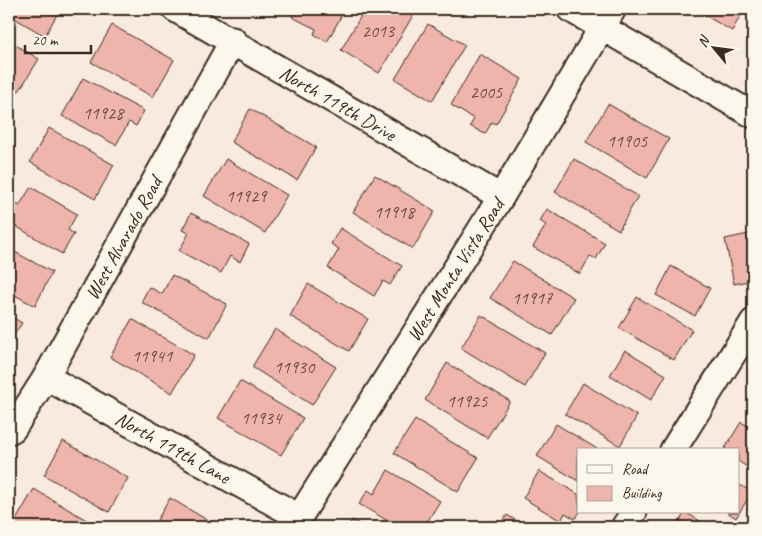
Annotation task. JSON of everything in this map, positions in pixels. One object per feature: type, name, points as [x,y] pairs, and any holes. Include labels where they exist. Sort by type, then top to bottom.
[{"type":"street","name":"North 119th Drive","points":[[175,9],[233,40],[501,196]]},
{"type":"street","points":[[570,9],[608,18],[753,115]]},
{"type":"street","name":"West Monta Vista Road","points":[[296,522],[501,196],[608,18]]},
{"type":"street","name":"West Alvarado Road","points":[[9,431],[13,428],[46,377],[233,40]]},
{"type":"street","points":[[674,448],[753,322]]},
{"type":"street","name":"North 119th Lane","points":[[46,377],[296,522]]},
{"type":"street","points":[[624,527],[633,514]]},
{"type":"building","points":[[9,9],[60,9],[45,36],[9,15]]},
{"type":"building","points":[[296,9],[345,9],[327,42],[314,34],[316,29],[292,17]]},
{"type":"building","points":[[365,9],[410,9],[415,12],[379,73],[341,50]]},
{"type":"building","points":[[694,9],[744,9],[732,31]]},
{"type":"building","points":[[428,24],[465,45],[432,101],[395,79]]},
{"type":"building","points":[[112,25],[174,60],[153,97],[91,62]]},
{"type":"building","points":[[9,41],[39,59],[19,91],[9,85]]},
{"type":"building","points":[[480,54],[522,79],[496,124],[492,122],[485,134],[470,126],[474,119],[451,105]]},
{"type":"building","points":[[83,78],[144,111],[136,126],[129,122],[116,145],[62,116]]},
{"type":"building","points":[[608,104],[669,139],[647,178],[586,142]]},
{"type":"building","points":[[250,109],[316,147],[297,180],[231,142]]},
{"type":"building","points":[[49,128],[114,165],[95,199],[30,162]]},
{"type":"building","points":[[226,159],[287,195],[265,233],[204,196]]},
{"type":"building","points":[[574,159],[638,196],[619,230],[555,192]]},
{"type":"building","points":[[375,175],[435,211],[413,249],[353,212]]},
{"type":"building","points":[[31,187],[77,214],[68,230],[74,234],[62,254],[9,222],[9,207],[12,201],[19,206]]},
{"type":"building","points":[[547,209],[605,243],[596,259],[590,256],[580,274],[533,247],[546,225],[540,221]]},
{"type":"building","points":[[191,213],[249,244],[240,262],[230,256],[221,273],[179,251],[189,233],[182,230]]},
{"type":"building","points":[[340,228],[402,266],[390,285],[383,281],[374,296],[328,268],[339,249],[331,244]]},
{"type":"building","points":[[753,233],[753,280],[734,284],[725,239]]},
{"type":"building","points":[[9,249],[52,272],[35,306],[9,292]]},
{"type":"building","points":[[513,261],[574,298],[552,335],[490,298]]},
{"type":"building","points":[[671,266],[710,288],[695,316],[656,295]]},
{"type":"building","points":[[172,275],[227,304],[209,338],[141,302],[149,287],[162,294]]},
{"type":"building","points":[[308,284],[368,319],[349,351],[290,316]]},
{"type":"building","points":[[637,297],[692,330],[674,360],[619,328]]},
{"type":"building","points":[[9,315],[22,323],[9,342]]},
{"type":"building","points":[[481,315],[545,353],[525,387],[461,348]]},
{"type":"building","points":[[132,319],[194,355],[172,393],[110,357]]},
{"type":"building","points":[[275,329],[336,367],[312,405],[252,367]]},
{"type":"building","points":[[625,350],[666,375],[651,400],[610,375]]},
{"type":"building","points":[[447,363],[510,401],[487,438],[425,400]]},
{"type":"building","points":[[240,381],[303,418],[281,455],[218,418]]},
{"type":"building","points":[[583,383],[637,416],[620,446],[565,414]]},
{"type":"building","points":[[415,420],[478,458],[458,492],[394,453]]},
{"type":"building","points":[[741,422],[753,429],[753,471],[740,462],[740,448],[725,448]]},
{"type":"building","points":[[556,424],[596,448],[577,448],[577,480],[537,456]]},
{"type":"building","points":[[63,441],[128,478],[109,512],[44,475]]},
{"type":"building","points":[[388,470],[440,501],[424,527],[398,527],[359,504],[368,490],[374,494]]},
{"type":"building","points":[[539,471],[577,493],[577,514],[579,514],[575,519],[565,513],[561,521],[523,498]]},
{"type":"building","points":[[740,485],[752,492],[740,512]]},
{"type":"building","points":[[34,489],[95,525],[94,527],[12,527]]},
{"type":"building","points":[[170,498],[219,527],[153,527]]},
{"type":"building","points":[[684,514],[688,514],[710,527],[676,527]]},
{"type":"building","points":[[730,514],[738,514],[736,518]]},
{"type":"building","points":[[507,515],[527,527],[499,527]]},
{"type":"building","points":[[352,520],[364,527],[348,527]]}]
